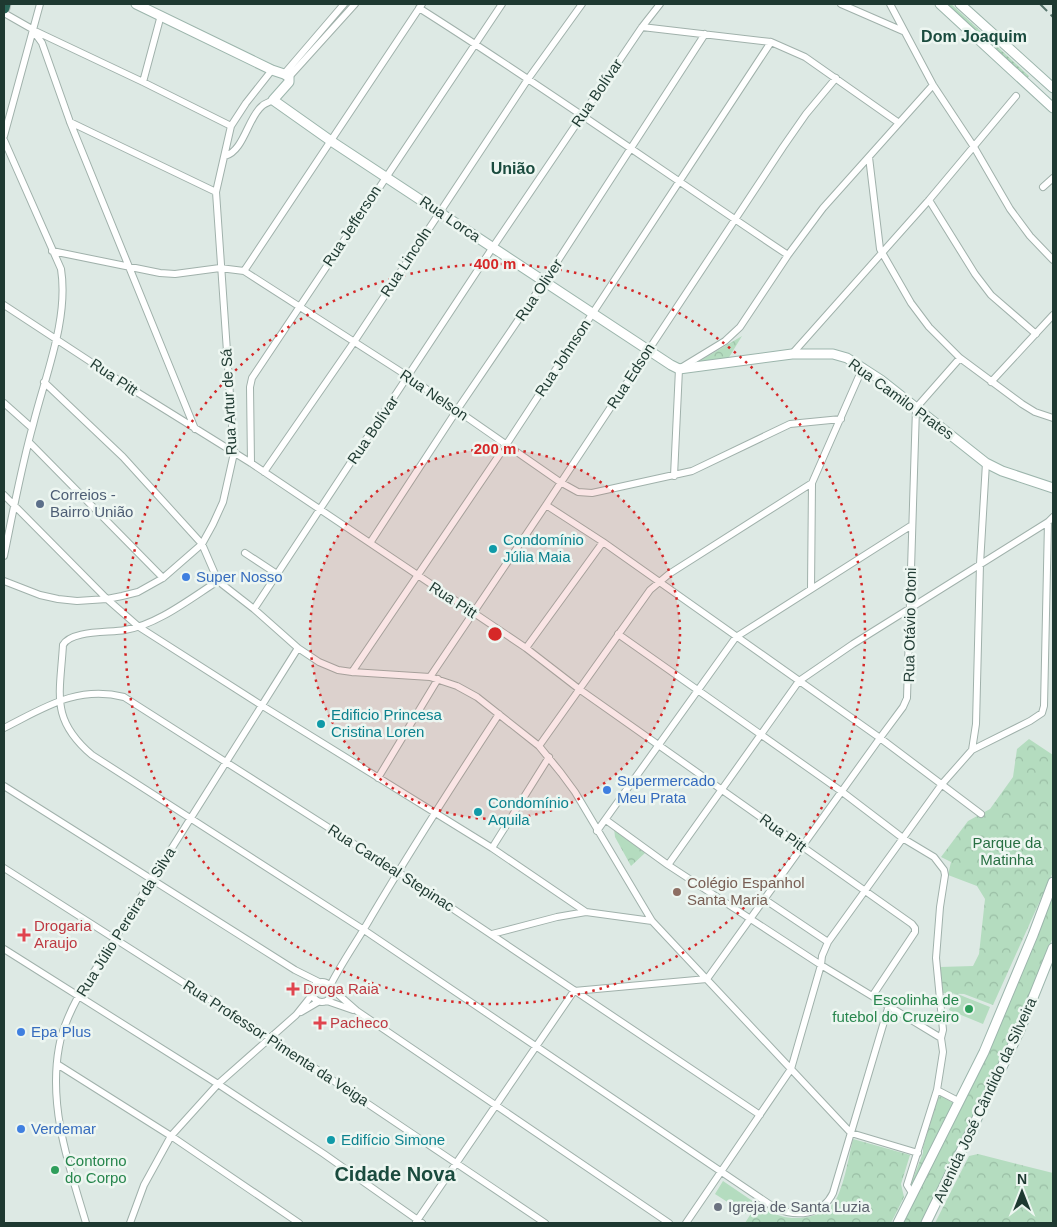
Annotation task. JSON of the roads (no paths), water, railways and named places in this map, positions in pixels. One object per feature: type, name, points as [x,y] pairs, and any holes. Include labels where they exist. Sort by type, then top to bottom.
[{"type":"highway","points":[[4,8],[5,4]]},
{"type":"street","points":[[4,556],[28,442],[62,309],[63,291],[60,269],[4,138],[40,4]]},
{"type":"street","points":[[136,4],[272,70],[287,75]]},
{"type":"street","name":"Rua Artur de Sá","points":[[287,75],[344,4]]},
{"type":"street","name":"Rua Artur de Sá","points":[[287,75],[355,4]]},
{"type":"street","name":"Rua Jefferson","points":[[251,463],[250,387],[252,378],[502,4]]},
{"type":"street","name":"Rua Lincoln","points":[[264,472],[354,342],[439,211],[528,80],[582,4]]},
{"type":"street","name":"Rua Bolívar","points":[[254,609],[409,377],[493,247],[642,26],[660,4]]},
{"type":"street","points":[[841,4],[903,31]]},
{"type":"street","points":[[890,4],[933,85],[974,147],[1019,222],[1053,260]]},
{"type":"street","points":[[940,4],[1053,108]]},
{"type":"street","points":[[960,4],[1053,88]]},
{"type":"street","points":[[244,271],[420,6],[788,255]]},
{"type":"street","points":[[4,13],[32,29],[232,126]]},
{"type":"street","points":[[143,82],[161,15]]},
{"type":"street","points":[[642,26],[772,42],[805,57],[899,123]]},
{"type":"street","points":[[32,29],[42,43],[70,122],[195,429]]},
{"type":"street","name":"Rua Oliver","points":[[370,543],[544,282],[705,34]]},
{"type":"street","name":"Rua Johnson","points":[[352,672],[506,445],[772,42]]},
{"type":"street","name":"Rua Artur de Sá","points":[[4,581],[40,595],[58,599],[77,601],[108,599],[138,592],[163,578],[202,544],[223,502],[234,453],[216,192],[232,126],[246,103],[272,70]]},
{"type":"street","name":"Rua Artur de Sá","points":[[225,156],[229,155],[238,145],[258,110],[273,100],[289,82],[287,75]]},
{"type":"street","name":"Rua Edson","points":[[430,677],[806,114],[836,78]]},
{"type":"street","points":[[674,476],[679,368],[725,341],[740,327],[788,255],[823,208],[933,85]]},
{"type":"street","points":[[792,354],[929,200],[1016,96]]},
{"type":"street","name":"Rua Lorca","points":[[273,100],[331,141],[386,175],[592,314],[647,350],[679,368]]},
{"type":"street","points":[[70,122],[216,192]]},
{"type":"street","points":[[869,157],[878,242],[882,253],[911,303],[929,328],[960,358],[1022,404],[1035,412],[1052,417]]},
{"type":"street","points":[[1043,187],[1053,178]]},
{"type":"street","points":[[929,200],[975,274],[991,295],[1036,334]]},
{"type":"street","name":"Rua Nelson","points":[[52,251],[160,273],[176,274],[220,268],[244,271],[409,377],[560,482],[578,492],[592,493],[674,476],[696,469],[790,424],[841,419]]},
{"type":"street","name":"Rua Pitt","points":[[4,305],[132,389],[251,463],[526,648],[579,689],[660,744],[912,924],[915,932],[872,995]]},
{"type":"street","points":[[991,382],[1053,315]]},
{"type":"street","name":"Rua Camilo Prates","points":[[679,368],[792,354],[833,354],[847,358],[863,367],[986,463],[1002,471],[1053,488]]},
{"type":"street","points":[[916,408],[960,358]]},
{"type":"street","points":[[811,589],[812,483],[863,367]]},
{"type":"street","points":[[44,382],[123,457],[202,544],[218,581],[254,609],[298,648],[319,662],[338,670],[430,677],[464,689],[539,746],[575,792],[652,921],[850,1133],[918,1153]]},
{"type":"street","points":[[4,403],[32,428]]},
{"type":"street","name":"Rua Otávio Otoni","points":[[707,980],[908,698],[916,408]]},
{"type":"street","points":[[28,442],[163,578]]},
{"type":"street","points":[[972,750],[976,724],[980,564],[986,463]]},
{"type":"street","points":[[539,746],[618,634],[658,582],[812,483]]},
{"type":"street","points":[[4,495],[108,599],[139,627],[492,848],[586,912]]},
{"type":"street","points":[[546,505],[603,542],[880,738],[981,814]]},
{"type":"street","points":[[668,865],[799,681],[853,644],[1051,520]]},
{"type":"street","points":[[686,1223],[791,1070],[822,956],[828,942],[942,784],[972,750],[1007,733],[1042,712],[1044,706],[1051,520]]},
{"type":"street","points":[[597,831],[736,637],[912,525]]},
{"type":"street","points":[[526,648],[603,542]]},
{"type":"street","points":[[245,554],[277,574]]},
{"type":"street","points":[[218,581],[179,606],[139,627],[73,636],[66,641],[63,645],[60,711],[65,723],[78,743],[92,755],[364,930],[720,1172],[785,1213],[797,1214],[815,1211],[828,1202],[889,1006]]},
{"type":"street","points":[[1047,621],[1053,614]]},
{"type":"street","points":[[618,634],[841,791],[904,839],[934,857],[944,870],[936,958],[943,1030],[941,1038],[943,1052],[937,1090],[907,1185],[912,1193]]},
{"type":"street","name":"Rua Júlio Pereira da Silva","points":[[86,1223],[60,1126],[57,1100],[56,1064],[64,1028],[78,997],[298,648]]},
{"type":"street","points":[[378,778],[438,679]]},
{"type":"street","name":"Rua Cardeal Stepinac","points":[[4,728],[60,700],[99,693],[124,698],[398,872],[760,1115]]},
{"type":"street","points":[[327,1001],[332,996],[331,987],[341,965],[499,714]]},
{"type":"street","points":[[492,848],[549,757]]},
{"type":"street","points":[[4,786],[294,970],[318,983],[331,987],[356,1011],[669,1223]]},
{"type":"street","points":[[606,820],[668,865],[821,965],[941,1038]]},
{"type":"street","name":"Rua Professor Pimenta da Veiga","points":[[4,868],[270,1038],[545,1223]]},
{"type":"street","name":"Avenida José Cândido da Silveira","points":[[898,1223],[984,1052],[1053,882]]},
{"type":"street","points":[[764,898],[828,942]]},
{"type":"street","points":[[492,934],[557,917],[586,912],[652,921]]},
{"type":"street","name":"Avenida José Cândido da Silveira","points":[[926,1223],[1020,1030],[1053,948]]},
{"type":"street","points":[[4,949],[218,1084],[324,1154],[418,1222],[456,1162],[574,991],[707,980]]},
{"type":"street","points":[[130,1223],[144,1185],[171,1136],[218,1084],[296,1015],[312,995],[318,983],[341,965]]},
{"type":"street","points":[[312,995],[318,1002]]},
{"type":"street","points":[[296,1015],[318,1002],[327,1001],[356,1011]]},
{"type":"street","points":[[56,1064],[171,1136],[299,1223]]},
{"type":"street","points":[[937,1090],[960,1102]]},
{"type":"railway","points":[[1040,4],[1053,17]]},
{"type":"place","name":"Correios - Bairro União","points":[[40,504]]},
{"type":"place","name":"Condomínio Júlia Maia","points":[[493,549]]},
{"type":"place","name":"Super Nosso","points":[[186,577]]},
{"type":"place","name":"Edificio Princesa Cristina Loren","points":[[321,724]]},
{"type":"place","name":"Supermercado Meu Prata","points":[[607,790]]},
{"type":"place","name":"Condomínio Aquila","points":[[478,812]]},
{"type":"place","name":"Colégio Espanhol Santa Maria","points":[[677,892]]},
{"type":"place","name":"Drogaria Araujo","points":[[24,935]]},
{"type":"place","name":"Droga Raia","points":[[293,989]]},
{"type":"place","name":"Escolinha de futebol do Cruzeiro","points":[[969,1009]]},
{"type":"place","name":"Pacheco","points":[[320,1023]]},
{"type":"place","name":"Epa Plus","points":[[21,1032]]},
{"type":"place","name":"Verdemar","points":[[21,1129]]},
{"type":"place","name":"Edifício Simone","points":[[331,1140]]},
{"type":"place","name":"Contorno do Corpo","points":[[55,1170]]},
{"type":"place","name":"Igreja de Santa Luzia","points":[[718,1207]]},
{"type":"district","name":"Dom Joaquim","points":[[974,36]]},
{"type":"district","name":"União","points":[[513,168]]},
{"type":"district","name":"Cidade Nova","points":[[395,1174]]},
{"type":"park label","name":"Parque da Matinha","points":[[1007,852]]}]
